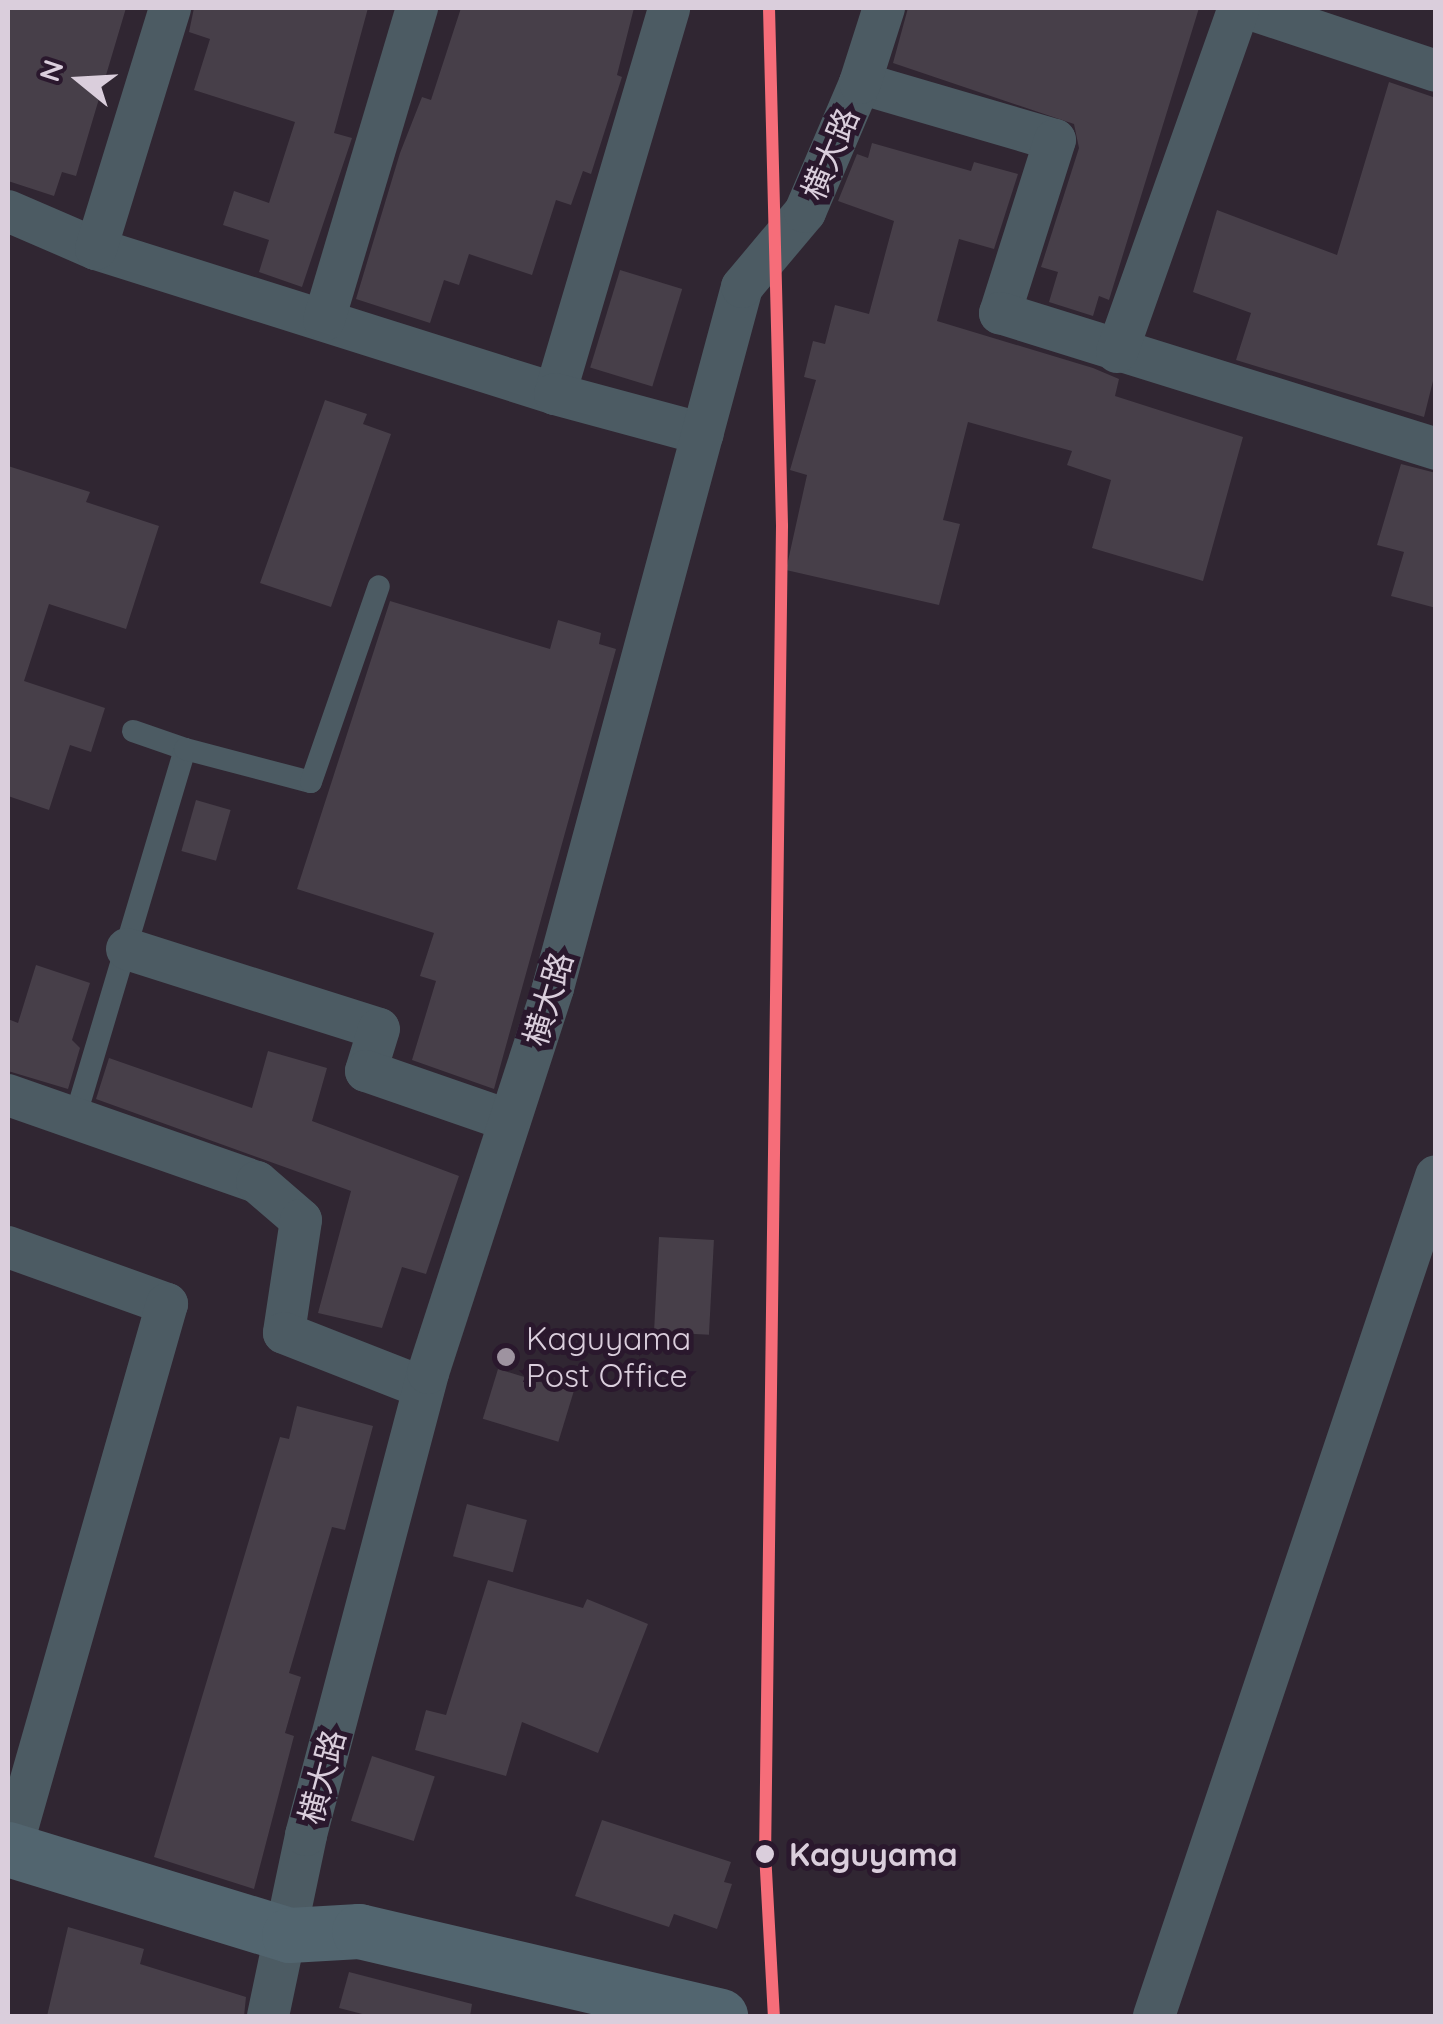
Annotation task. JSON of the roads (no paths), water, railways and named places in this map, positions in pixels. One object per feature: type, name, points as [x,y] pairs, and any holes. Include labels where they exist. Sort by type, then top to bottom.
[{"type":"street","points":[[96,249],[170,8]]},
{"type":"street","points":[[324,320],[417,8]]},
{"type":"street","points":[[555,394],[669,8]]},
{"type":"street","name":"横大路","points":[[268,2016],[290,1935],[306,1835],[424,1388],[553,988],[742,286],[805,212],[860,83],[884,8]]},
{"type":"street","points":[[1117,352],[1240,8]]},
{"type":"street","points":[[1248,8],[1436,71]]},
{"type":"street","points":[[860,83],[1055,140],[1000,313],[1436,450]]},
{"type":"street","points":[[8,211],[96,249],[555,394],[702,434]]},
{"type":"street","points":[[128,949],[379,1029],[366,1072],[510,1121]]},
{"type":"street","points":[[8,1095],[257,1182],[301,1220],[284,1332],[424,1388]]},
{"type":"street","points":[[1154,2016],[1436,1176]]},
{"type":"street","points":[[8,1246],[166,1304],[9,1849],[290,1935],[360,1931],[720,2016]]},
{"type":"lane","points":[[133,731],[311,782],[378,586]]},
{"type":"lane","points":[[75,1118],[185,749]]},
{"type":"place","name":"Kaguyama Post Office","points":[[506,1357]]},
{"type":"place","name":"Kaguyama","points":[[765,1854]]}]
